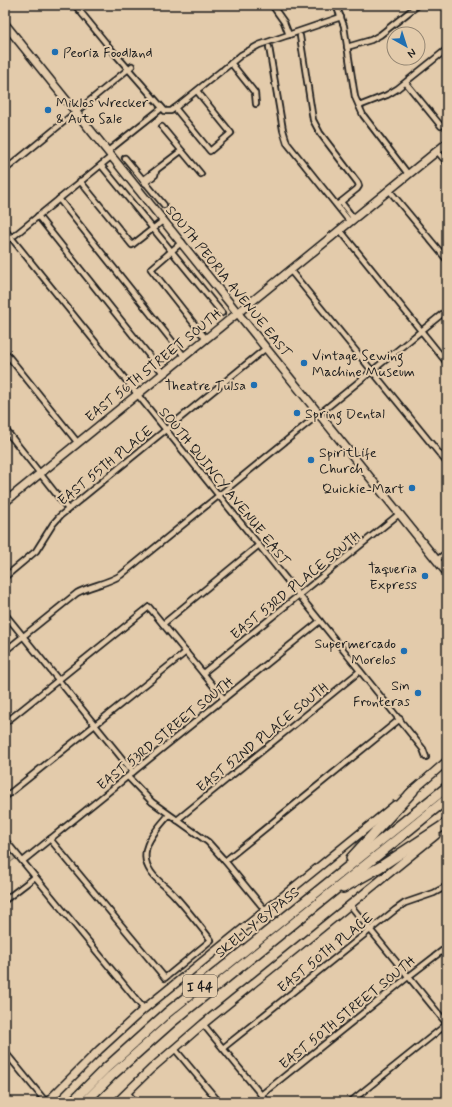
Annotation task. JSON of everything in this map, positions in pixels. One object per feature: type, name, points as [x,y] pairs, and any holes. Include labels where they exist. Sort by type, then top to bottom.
[{"type":"highway","name":"SKELLY BYPASS","points":[[72,1102],[114,1060],[162,1018],[447,786]]},
{"type":"highway","points":[[335,877],[413,791]]},
{"type":"highway","name":"SKELLY BYPASS","points":[[86,1102],[122,1066],[173,1021],[447,799]]},
{"type":"highway","points":[[316,904],[380,867],[447,825]]},
{"type":"main road","name":"SOUTH PEORIA AVENUE EAST","points":[[5,24],[447,573]]},
{"type":"main road","name":"EAST 56TH STREET SOUTH","points":[[5,502],[447,143]]},
{"type":"main road","points":[[46,1102],[103,1046],[144,1009],[413,791],[447,761]]},
{"type":"main road","points":[[117,1102],[174,1048],[447,825]]},
{"type":"street","points":[[75,5],[130,67],[162,108],[168,112],[247,51],[259,44],[341,17]]},
{"type":"street","points":[[272,5],[281,18],[289,35]]},
{"type":"street","points":[[336,5],[344,26],[356,97],[359,106],[368,123],[408,174]]},
{"type":"street","points":[[347,47],[371,40],[380,35],[418,5]]},
{"type":"street","points":[[300,36],[311,110],[316,126],[356,178],[359,186],[339,203]]},
{"type":"street","points":[[269,46],[283,130],[287,143],[352,220]]},
{"type":"street","points":[[359,106],[387,95],[406,83],[447,49]]},
{"type":"street","points":[[231,63],[255,93],[256,104]]},
{"type":"street","points":[[5,170],[130,67]]},
{"type":"street","points":[[406,83],[441,126]]},
{"type":"street","points":[[175,108],[210,151],[231,134],[197,91]]},
{"type":"street","points":[[15,235],[101,165],[110,153],[162,108]]},
{"type":"street","points":[[162,127],[201,174]]},
{"type":"street","points":[[137,187],[155,175],[156,171],[182,151]]},
{"type":"street","points":[[437,151],[447,163]]},
{"type":"street","points":[[125,158],[164,205]]},
{"type":"street","name":"SOUTH PEORIA AVENUE EAST","points":[[101,165],[222,313]]},
{"type":"street","points":[[80,182],[132,245],[164,220]]},
{"type":"street","points":[[389,190],[447,260]]},
{"type":"street","points":[[59,199],[184,356]]},
{"type":"street","points":[[38,216],[163,373]]},
{"type":"street","name":"SOUTH QUINCY AVENUE EAST","points":[[5,230],[400,720],[423,749],[426,757]]},
{"type":"street","points":[[340,230],[447,363]]},
{"type":"street","points":[[182,242],[150,269],[206,338]]},
{"type":"street","points":[[290,270],[447,463]]},
{"type":"street","points":[[5,650],[77,593],[90,587],[109,582],[121,575],[447,310]]},
{"type":"street","name":"EAST 55TH PLACE","points":[[5,577],[36,551],[53,524],[68,509],[266,348]]},
{"type":"street","points":[[5,352],[78,443]]},
{"type":"street","points":[[5,429],[68,509]]},
{"type":"street","name":"EAST 53RD PLACE SOUTH","points":[[203,673],[400,514]]},
{"type":"street","points":[[163,624],[259,545]]},
{"type":"street","points":[[437,560],[447,552]]},
{"type":"street","points":[[5,723],[149,607],[224,699]]},
{"type":"street","points":[[5,614],[133,772]]},
{"type":"street","name":"EAST 53RD STREET SOUTH","points":[[23,861],[320,621]]},
{"type":"street","points":[[5,797],[186,652]]},
{"type":"street","name":"EAST 52ND PLACE SOUTH","points":[[177,820],[360,671]]},
{"type":"street","points":[[225,861],[400,720]]},
{"type":"street","points":[[128,777],[152,802],[208,842],[265,910]]},
{"type":"street","points":[[50,839],[165,978],[212,940],[176,897],[154,876],[148,867],[146,850],[150,838],[169,815]]},
{"type":"street","points":[[5,840],[144,1009]]},
{"type":"street","points":[[5,900],[35,877]]},
{"type":"street","name":"EAST 50TH PLACE","points":[[223,1048],[404,903],[434,893],[447,886]]},
{"type":"street","points":[[350,905],[447,1024],[350,1102]]},
{"type":"street","name":"EAST 50TH STREET SOUTH","points":[[261,1095],[447,947]]},
{"type":"street","points":[[203,1024],[266,1102]]},
{"type":"street","points":[[174,1048],[219,1102]]},
{"type":"street","points":[[5,1052],[46,1102]]},
{"type":"street","points":[[127,1092],[135,1102]]},
{"type":"shaded area","points":[[5,844],[16,858],[5,867]]},
{"type":"place","name":"Peoria Foodland","points":[[55,52]]},
{"type":"place","name":"Miklos Wrecker & Auto Sale","points":[[48,110]]},
{"type":"place","name":"Vintage Sewing Machine Museum","points":[[304,363]]},
{"type":"place","name":"Theatre Tulsa","points":[[254,385]]},
{"type":"place","name":"Spring Dental","points":[[297,413]]},
{"type":"place","name":"SpiritLife Church","points":[[311,460]]},
{"type":"place","name":"Quickie-Mart","points":[[412,488]]},
{"type":"place","name":"Taqueria Express","points":[[425,576]]},
{"type":"place","name":"Supermercado Morelos","points":[[404,651]]},
{"type":"place","name":"Sin Fronteras","points":[[418,693]]}]
